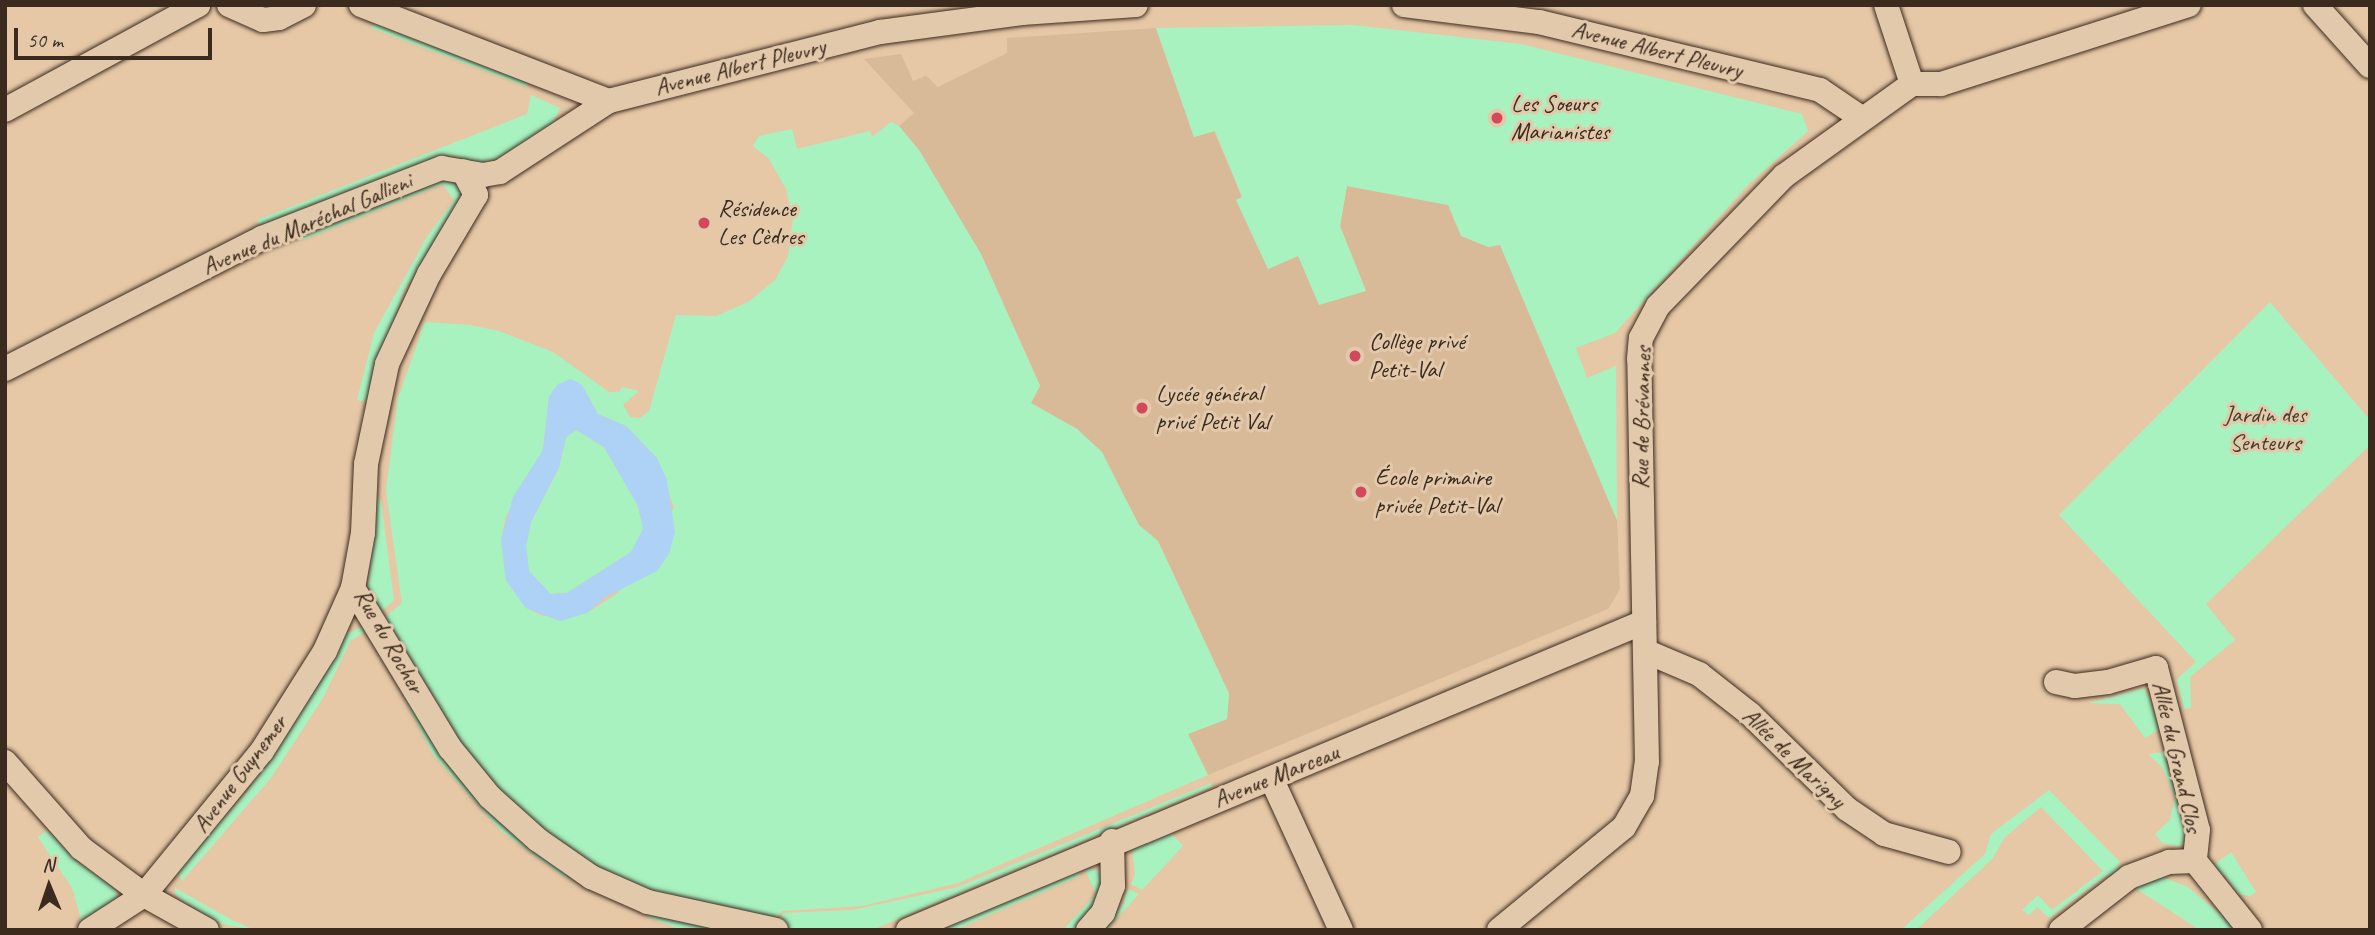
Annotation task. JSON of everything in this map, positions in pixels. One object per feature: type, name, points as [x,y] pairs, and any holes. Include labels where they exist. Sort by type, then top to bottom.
[{"type":"street","points":[[5,110],[198,5]]},
{"type":"street","points":[[229,5],[263,20],[279,19],[304,5]]},
{"type":"street","points":[[361,5],[609,101]]},
{"type":"street","name":"Avenue Albert Pleuvry","points":[[609,101],[880,32],[1023,13],[1136,5]]},
{"type":"street","name":"Avenue Albert Pleuvry","points":[[1404,5],[1539,22],[1793,83],[1820,90],[1860,117]]},
{"type":"street","points":[[1885,5],[1912,84],[1941,85],[2180,8]]},
{"type":"street","points":[[2315,5],[2370,66]]},
{"type":"street","name":"Rue de Brévannes","points":[[1499,930],[1624,827],[1634,811],[1646,770],[1641,338],[1666,297],[1784,176],[1860,117],[1912,84]]},
{"type":"street","name":"Avenue du Maréchal Gallieni","points":[[5,369],[262,238],[442,168],[500,172],[609,101]]},
{"type":"street","name":"Rue du Rocher","points":[[463,171],[476,195],[429,274],[387,363],[366,464],[363,533],[353,588],[450,748],[490,797],[538,840],[591,877],[648,902],[776,930]]},
{"type":"street","name":"Avenue Guynemer","points":[[106,926],[144,895],[262,751],[325,651],[353,588]]},
{"type":"street","name":"Avenue Marceau","points":[[908,930],[1112,841],[1272,780],[1644,622]]},
{"type":"street","name":"Allée de Marigny","points":[[1645,651],[1699,674],[1750,714],[1847,809],[1884,834],[1948,852]]},
{"type":"street","name":"Allée du Grand Clos","points":[[2056,682],[2075,686],[2108,682],[2156,668],[2198,830],[2195,861],[2250,930]]},
{"type":"street","points":[[5,762],[81,848],[144,895],[207,930]]},
{"type":"street","points":[[1272,780],[1341,930]]},
{"type":"street","points":[[1088,930],[1103,913],[1113,886],[1112,841]]},
{"type":"street","points":[[2061,930],[2129,877],[2169,862],[2195,861]]},
{"type":"shaded area","points":[[1156,28],[1194,137],[1214,131],[1242,197],[1237,200],[1268,269],[1298,256],[1366,291],[1340,226],[1347,186],[1448,205],[1500,245],[1617,520],[1620,589],[1608,609],[1208,775],[1188,734],[1227,719],[1229,693],[1158,541],[1139,526],[1101,452],[1077,429],[1031,403],[1040,385],[981,254],[899,126],[914,113],[864,59],[901,54],[913,81],[926,76],[938,87],[1007,53],[1007,38]]},
{"type":"green space","points":[[375,21],[529,81],[527,87],[371,28]]},
{"type":"green space","points":[[1354,25],[1521,44],[1802,114],[1808,131],[1748,185],[1615,333],[1576,348],[1587,378],[1616,366],[1617,520],[1500,245],[1488,247],[1461,236],[1448,205],[1347,186],[1340,226],[1366,291],[1319,305],[1298,256],[1268,269],[1236,200],[1242,197],[1215,131],[1194,137],[1156,28]]},
{"type":"green space","points":[[531,95],[560,108],[552,126],[484,168],[453,156],[437,157],[261,231],[257,220],[527,114]]},
{"type":"green space","points":[[891,122],[899,126],[919,150],[981,254],[1040,386],[1031,403],[1077,429],[1102,452],[1139,525],[1158,541],[1229,694],[1227,719],[1188,734],[1208,775],[958,883],[862,906],[782,911],[774,921],[709,914],[585,866],[479,773],[383,619],[402,603],[386,491],[398,398],[425,322],[470,325],[499,331],[553,352],[609,392],[619,392],[622,387],[639,391],[623,405],[630,417],[640,418],[649,411],[676,315],[716,316],[748,302],[775,280],[788,256],[793,219],[786,189],[769,159],[753,146],[759,136],[792,129],[797,149],[870,131],[872,137]],"holes":[[[582,385],[598,414],[626,426],[657,458],[674,508],[618,593],[587,613],[543,616],[526,608],[506,580],[501,540],[506,516],[543,450],[549,396]]]},
{"type":"green space","points":[[450,178],[464,190],[456,213],[404,291],[366,402],[357,400],[374,333],[427,237],[454,200],[443,184],[303,240],[300,235]]},
{"type":"green space","name":"Jardin des Senteurs","points":[[2270,302],[2370,420],[2370,445],[2206,604],[2235,640],[2190,677],[2191,708],[2184,709],[2177,679],[2196,662],[2059,515]]},
{"type":"green space","points":[[576,430],[604,447],[638,506],[643,529],[631,552],[567,593],[550,594],[529,571],[526,546],[531,522],[559,468],[566,437]]},
{"type":"green space","points":[[377,499],[381,501],[394,600],[380,613],[368,587]]},
{"type":"green space","points":[[361,627],[371,628],[417,712],[566,868],[567,879],[501,831],[433,755],[372,635],[363,633],[351,640],[323,698],[271,778],[182,881],[177,870],[247,792],[306,704],[343,636]]},
{"type":"green space","points":[[2145,688],[2162,728],[2145,738],[2120,704],[2088,703]]},
{"type":"green space","points":[[2167,752],[2188,835],[2180,847],[2162,843],[2155,834],[2170,820],[2175,797],[2162,767],[2148,754]]},
{"type":"green space","points":[[1211,783],[1212,787],[872,930],[792,930],[777,922],[783,913],[853,910],[958,887]]},
{"type":"green space","points":[[2049,790],[2120,862],[2116,874],[2107,875],[2049,918],[2037,907],[2029,915],[2022,910],[2038,895],[2052,910],[2103,871],[2041,807],[2004,838],[1993,858],[1916,930],[1901,930],[1985,854],[1991,834]]},
{"type":"green space","points":[[47,830],[117,891],[116,899],[82,922],[72,888],[38,837]]},
{"type":"green space","points":[[1169,831],[1183,846],[1142,890],[1131,884],[1135,875],[1132,847]]},
{"type":"green space","points":[[2231,852],[2256,892],[2250,896],[2238,894],[2225,875],[2218,878],[2214,865]]},
{"type":"green space","points":[[1084,867],[1103,872],[1102,898],[1072,930],[1063,930],[1096,894]]},
{"type":"green space","points":[[1078,870],[1080,876],[955,930],[946,925]]},
{"type":"green space","points":[[2160,876],[2188,887],[2239,930],[2200,930],[2129,884]]},
{"type":"green space","points":[[175,888],[255,930],[222,924],[187,904],[175,894]]},
{"type":"green space","points":[[1128,889],[1139,894],[1106,930],[1101,930],[1123,905]]},
{"type":"green space","points":[[650,909],[747,930],[682,930],[648,917]]},
{"type":"water","points":[[571,379],[582,385],[598,414],[626,426],[657,458],[667,480],[675,532],[669,554],[657,571],[604,598],[587,613],[560,621],[526,608],[519,599],[506,580],[501,540],[513,497],[543,450],[549,396],[558,384]],"holes":[[[576,430],[604,447],[638,506],[643,529],[631,552],[567,593],[551,594],[529,571],[526,546],[531,522],[559,467],[566,437]]]},
{"type":"place","name":"Les Soeurs Marianistes","points":[[1497,118]]},
{"type":"place","name":"Résidence Les Cèdres","points":[[704,223]]},
{"type":"place","name":"Collège privé Petit-Val","points":[[1355,356]]},
{"type":"place","name":"Lycée général privé Petit Val","points":[[1142,408]]},
{"type":"place","name":"École primaire privée Petit-Val","points":[[1361,492]]}]
